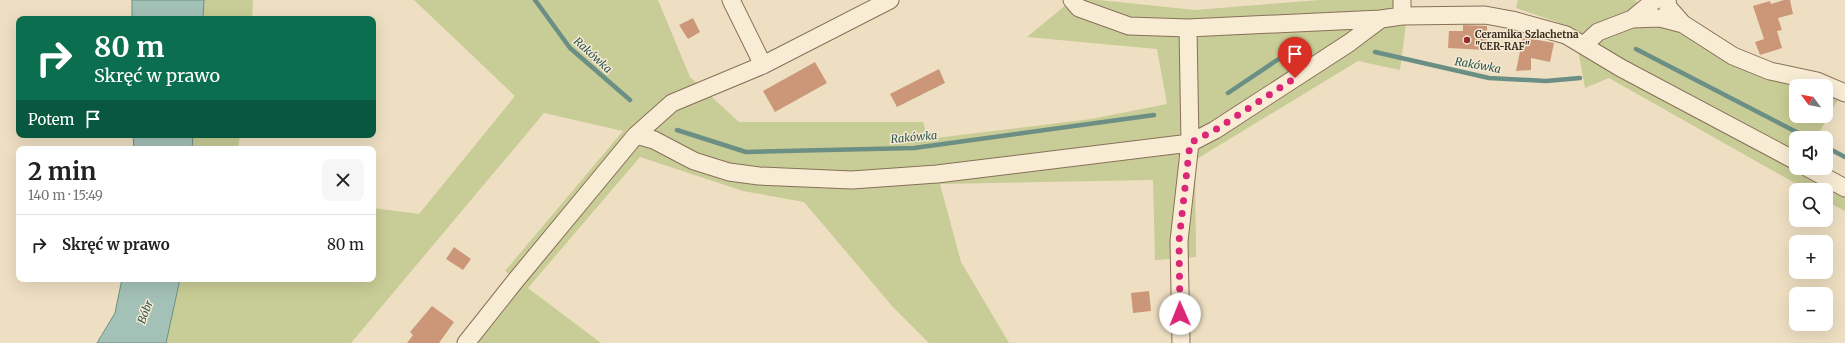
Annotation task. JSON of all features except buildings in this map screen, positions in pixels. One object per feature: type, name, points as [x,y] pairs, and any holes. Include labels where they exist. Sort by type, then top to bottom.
[{"type":"street","points":[[731,0],[763,65]]},
{"type":"street","points":[[466,343],[636,135],[672,103],[763,65],[890,0]]},
{"type":"street","points":[[1072,0],[1079,8],[1129,26],[1188,28],[1381,19]]},
{"type":"street","points":[[1584,45],[1598,32],[1632,18],[1655,0]]},
{"type":"street","points":[[1668,0],[1668,7],[1683,24],[1733,56],[1770,71],[1817,80],[1845,93]]},
{"type":"street","points":[[636,135],[654,140],[694,161],[729,172],[759,176],[852,180],[937,174],[1190,143],[1215,130],[1349,43],[1381,19],[1402,8],[1485,15],[1512,20],[1566,35],[1621,68],[1789,158]]},
{"type":"street","points":[[1632,18],[1660,18],[1683,24]]},
{"type":"street","points":[[1181,343],[1179,241],[1190,143],[1188,28]]},
{"type":"street","points":[[1821,175],[1845,188]]},
{"type":"green space","points":[[204,0],[253,0],[252,16],[203,16]]},
{"type":"green space","points":[[414,0],[658,0],[690,77],[739,122],[923,122],[928,139],[1091,119],[1167,104],[1157,49],[1027,37],[1072,0],[1099,0],[1195,10],[1319,0],[1409,0],[1400,70],[1358,61],[1195,160],[1196,257],[1155,260],[1153,180],[940,184],[961,262],[1009,343],[929,343],[892,306],[804,202],[743,191],[640,157],[528,288],[601,343],[466,343],[516,279],[505,271],[623,131],[544,113],[351,343],[166,343],[179,282],[376,282],[376,208],[419,214],[515,96]]},
{"type":"green space","points":[[1518,0],[1635,0],[1639,4],[1789,79],[1789,123],[1825,123],[1820,131],[1789,131],[1789,175],[1833,174],[1845,181],[1845,211],[1833,205],[1833,183],[1795,183],[1609,78],[1585,88],[1574,28],[1516,8]]},
{"type":"green space","points":[[1833,94],[1840,96],[1833,108]]},
{"type":"green space","points":[[193,138],[240,138],[238,146],[192,146]]},
{"type":"water","points":[[132,0],[204,0],[203,16],[132,16]]},
{"type":"water","points":[[133,138],[193,138],[192,146],[134,146]]},
{"type":"water","name":"Bóbr","points":[[121,282],[179,282],[166,343],[97,343],[115,313]]},
{"type":"waterway","name":"Rakówka","points":[[535,0],[570,48],[630,100]]},
{"type":"waterway","name":"Rakówka","points":[[1228,93],[1301,44]]},
{"type":"waterway","name":"Rakówka","points":[[1636,49],[1794,131]]},
{"type":"waterway","name":"Rakówka","points":[[1375,52],[1489,78],[1546,81],[1580,78]]},
{"type":"waterway","name":"Rakówka","points":[[677,130],[746,152],[914,148],[1154,115]]},
{"type":"waterway","name":"Rakówka","points":[[1833,151],[1845,157]]},
{"type":"place","name":"Ceramika Szlachetna \"CER-RAF\"","points":[[1467,40]]},
{"type":"route","points":[[1180,314],[1179,241],[1190,143],[1215,130],[1295,78]]}]
